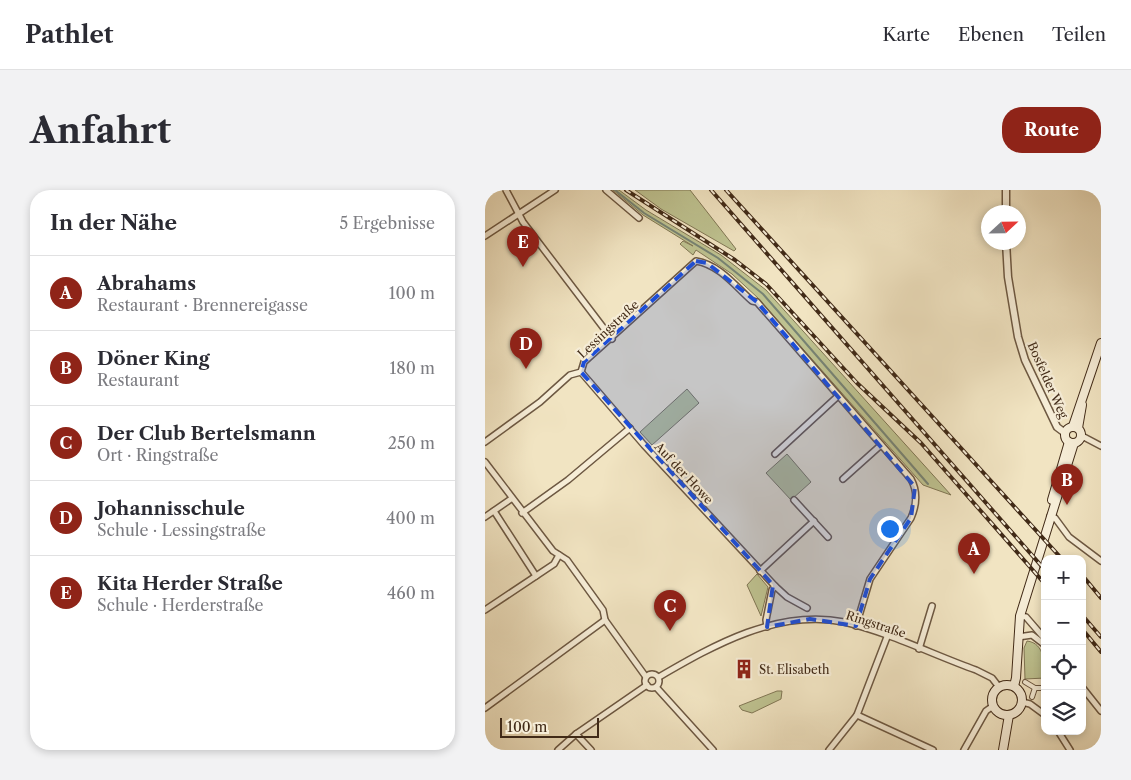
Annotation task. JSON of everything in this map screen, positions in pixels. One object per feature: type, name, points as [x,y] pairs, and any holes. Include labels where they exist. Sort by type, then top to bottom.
[{"type":"main road","points":[[1071,442],[1078,442],[1077,430],[1083,408],[1082,403],[1101,343]]},
{"type":"main road","points":[[1071,442],[1065,433],[1077,430]]},
{"type":"main road","points":[[1013,686],[1016,678],[1017,637],[1020,616],[1050,514],[1050,505],[1071,442]]},
{"type":"main road","points":[[1013,686],[1019,690],[1022,702],[1018,711],[1009,715],[1000,714],[993,706],[991,698],[999,687],[1013,686]]},
{"type":"main road","points":[[1003,750],[1009,715]]},
{"type":"street","points":[[506,190],[520,213],[523,222],[612,339]]},
{"type":"street","points":[[485,236],[555,190]]},
{"type":"street","points":[[606,190],[639,218]]},
{"type":"street","points":[[1006,190],[1006,205]]},
{"type":"street","name":"Bosfelder Weg","points":[[1007,250],[1013,313],[1022,353],[1057,427],[1065,433]]},
{"type":"street","name":"Lessingstraße","points":[[485,442],[540,402],[570,375],[581,372],[585,362],[696,261],[707,263],[728,277],[752,301],[757,302],[838,396]]},
{"type":"street","name":"Auf der Howe","points":[[581,372],[760,571],[787,597],[807,608]]},
{"type":"street","points":[[775,454],[838,396],[881,444],[915,487],[916,508],[870,579],[856,626]]},
{"type":"street","points":[[523,513],[568,480],[630,428]]},
{"type":"street","points":[[1077,430],[1101,446]]},
{"type":"street","points":[[843,480],[881,444]]},
{"type":"street","points":[[485,462],[511,499],[553,551],[567,560],[603,610],[605,620],[646,677],[647,685]]},
{"type":"street","points":[[485,516],[511,499]]},
{"type":"street","points":[[794,500],[829,537]]},
{"type":"street","points":[[494,511],[536,576]]},
{"type":"street","points":[[1050,514],[1069,537],[1101,561]]},
{"type":"street","points":[[760,571],[814,521]]},
{"type":"street","points":[[485,610],[554,564],[559,555]]},
{"type":"street","points":[[767,627],[765,620],[772,590],[775,586]]},
{"type":"street","points":[[919,649],[932,606]]},
{"type":"street","points":[[1020,616],[1026,617],[1041,634]]},
{"type":"street","name":"Ringstraße","points":[[659,677],[712,647],[767,627],[810,619],[856,626],[887,636],[992,678],[999,687]]},
{"type":"street","points":[[485,708],[605,620]]},
{"type":"street","points":[[1017,637],[1032,634],[1041,642]]},
{"type":"street","points":[[829,750],[857,715],[887,636]]},
{"type":"street","points":[[646,677],[653,674],[659,677],[659,685],[655,687]]},
{"type":"street","points":[[1025,682],[1035,688],[1041,688]]},
{"type":"street","points":[[559,750],[576,734],[647,685],[655,687],[713,750]]},
{"type":"street","points":[[1032,698],[1035,688]]},
{"type":"street","points":[[1084,690],[1101,711]]},
{"type":"street","points":[[1022,702],[1030,704],[1041,712]]},
{"type":"street","points":[[963,750],[986,711],[993,706]]},
{"type":"street","points":[[857,715],[933,750]]},
{"type":"street","points":[[576,734],[591,750]]},
{"type":"street","points":[[1061,735],[1071,750]]},
{"type":"highlighted area","points":[[696,261],[707,263],[757,302],[915,487],[911,518],[870,579],[856,626],[810,619],[767,627],[773,585],[581,372],[584,362]]},
{"type":"green space","points":[[613,190],[619,190],[646,210],[721,255],[766,290],[951,495],[923,485],[758,298],[732,274],[696,250],[693,255],[680,244],[683,241],[693,246],[643,215]]},
{"type":"green space","points":[[635,190],[690,190],[736,249],[734,251],[661,209]]},
{"type":"green space","points":[[687,389],[699,403],[652,445],[640,432]]},
{"type":"green space","points":[[787,454],[811,482],[791,500],[766,473]]},
{"type":"green space","points":[[757,574],[768,587],[761,616],[747,585]]},
{"type":"green space","points":[[1027,641],[1033,643],[1041,650],[1041,678],[1025,679],[1024,648]]},
{"type":"green space","points":[[777,691],[782,691],[781,699],[752,713],[742,710],[739,706]]},
{"type":"waterway","points":[[615,190],[644,213],[718,258],[763,294],[928,484]]},
{"type":"railway","points":[[626,190],[735,260],[766,284],[857,383],[921,443],[1041,579]]},
{"type":"railway","points":[[711,190],[1041,565]]},
{"type":"railway","points":[[726,190],[1058,555]]},
{"type":"railway","points":[[1086,580],[1101,598]]},
{"type":"railway","points":[[1086,620],[1101,637]]},
{"type":"railway","points":[[1086,634],[1101,652]]},
{"type":"place","name":"Kita Herder Straße","points":[[523,267]]},
{"type":"place","name":"Johannisschule","points":[[526,369]]},
{"type":"place","name":"Döner King","points":[[1067,505]]},
{"type":"place","name":"Abrahams","points":[[974,574]]},
{"type":"place","name":"Der Club Bertelsmann","points":[[670,631]]},
{"type":"place","name":"St. Elisabeth","points":[[744,669]]}]
